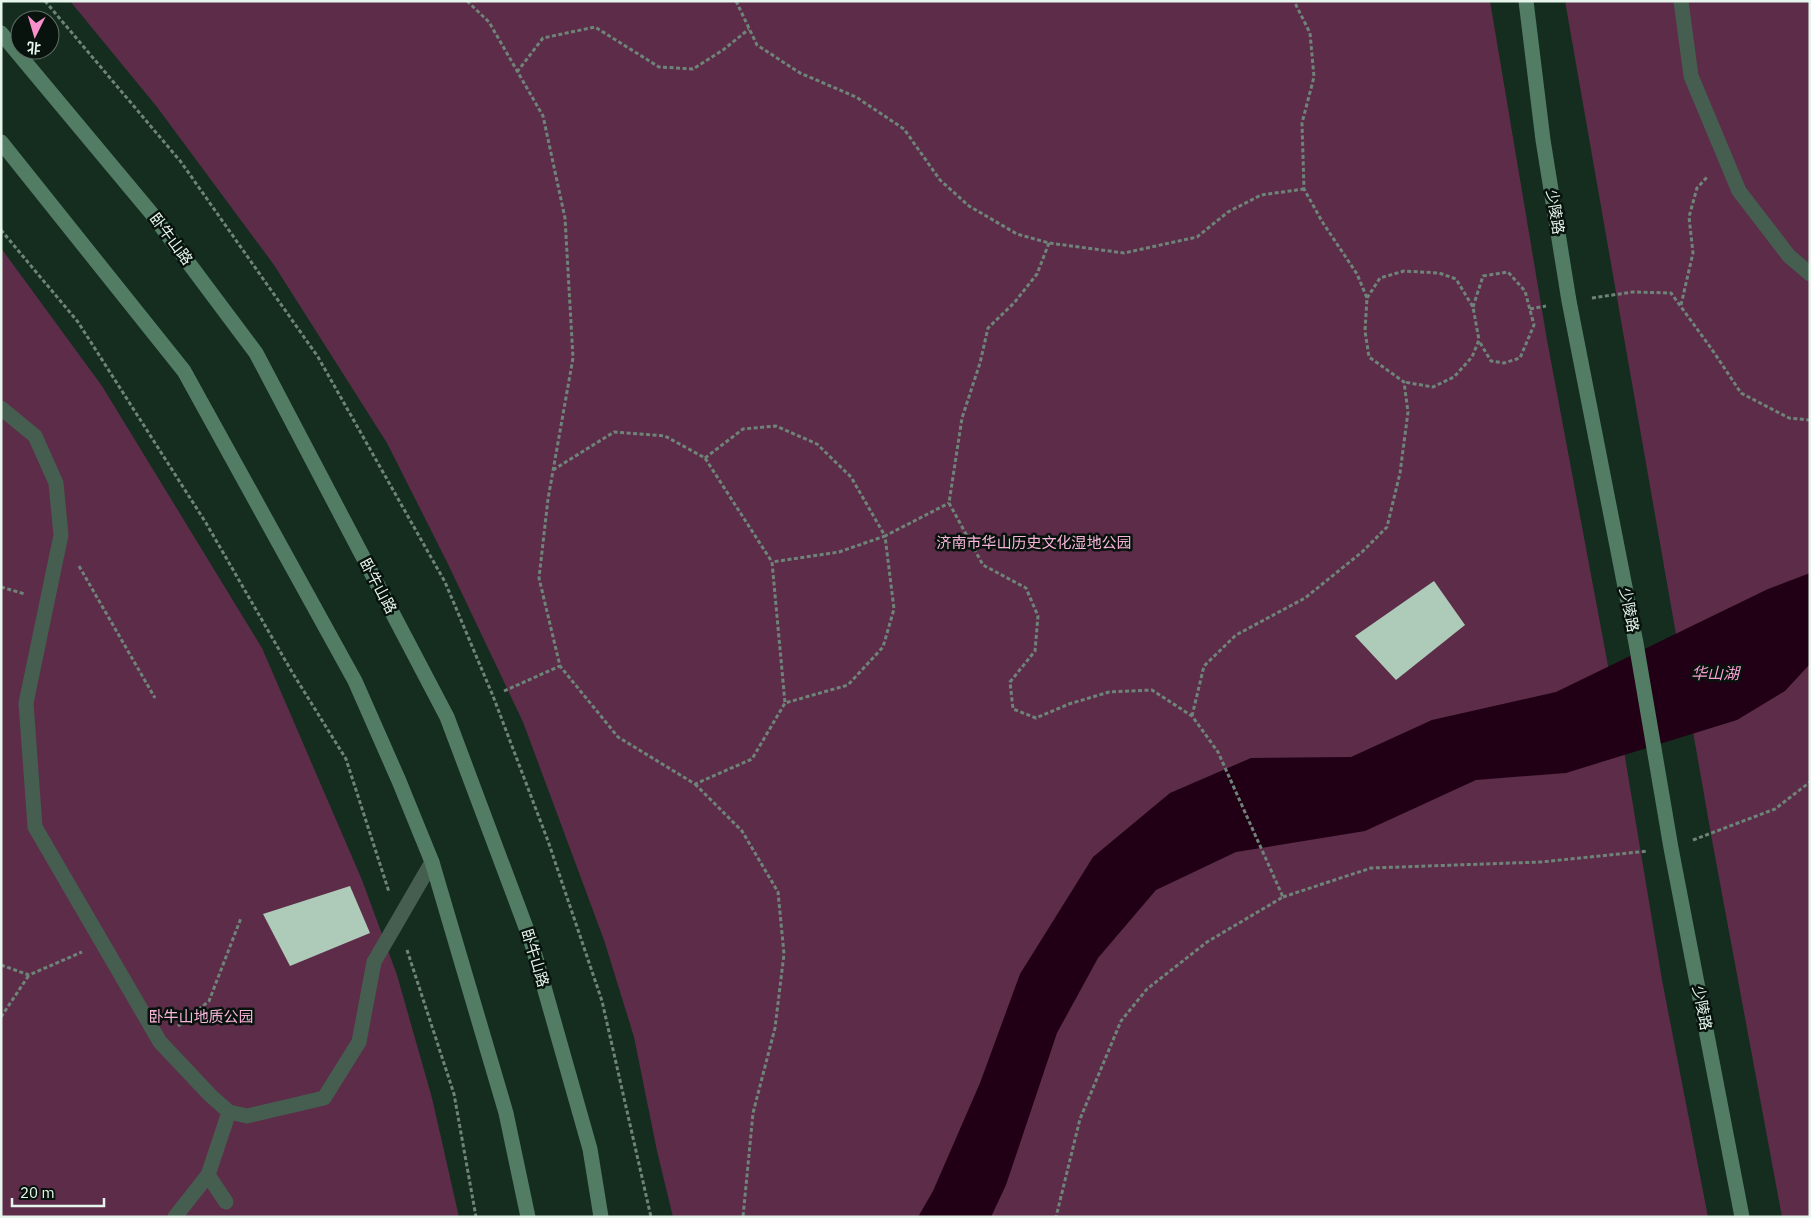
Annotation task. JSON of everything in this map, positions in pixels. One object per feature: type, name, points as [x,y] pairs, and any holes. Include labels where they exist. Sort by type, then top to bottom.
[{"type":"main road","name":"少陵路","points":[[1526,1],[1543,140],[1570,301],[1636,643],[1671,848],[1742,1217]]},
{"type":"main road","name":"卧牛山路","points":[[1,33],[152,214],[256,353],[447,717],[532,941],[590,1148],[601,1217]]},
{"type":"main road","points":[[1,142],[184,372],[355,681],[432,862],[506,1113],[528,1217]]},
{"type":"street","points":[[1681,1],[1691,76],[1739,191],[1790,256],[1810,274]]},
{"type":"street","points":[[1,408],[36,436],[56,482],[62,535],[26,703],[35,827],[101,944],[160,1042],[210,1095],[229,1112],[248,1116],[324,1098],[359,1042],[374,962],[432,862]]},
{"type":"street","points":[[174,1217],[208,1175],[229,1112]]},
{"type":"street","points":[[208,1175],[226,1202]]},
{"type":"path","points":[[468,1],[489,22],[543,116],[565,218],[573,358],[553,470],[539,578],[560,666],[618,737],[695,784],[742,831],[778,892],[784,954],[775,1028],[753,1113],[743,1217]]},
{"type":"path","points":[[736,1],[757,45],[800,73],[856,97],[904,130],[940,180],[969,206],[1017,234],[1049,243],[1124,253],[1197,237],[1228,212],[1261,195],[1304,189]]},
{"type":"path","points":[[1294,1],[1310,32],[1314,77],[1302,123],[1304,189],[1322,223],[1357,274],[1367,298],[1365,330],[1369,357],[1404,382],[1433,387],[1454,377],[1472,357],[1479,340]]},
{"type":"path","points":[[517,72],[543,38],[595,28],[659,67],[693,69],[724,50],[749,29]]},
{"type":"path","points":[[1681,305],[1693,254],[1689,217],[1697,188],[1726,159]]},
{"type":"path","points":[[1,230],[78,322],[206,523],[292,672],[346,760],[454,1094],[476,1217]]},
{"type":"path","points":[[1049,243],[1037,274],[1014,303],[988,328],[980,363],[962,418],[949,503],[984,565],[1026,588],[1038,616],[1035,651],[1010,682],[1013,708],[1036,718],[1069,704],[1109,692],[1152,690],[1192,716],[1218,752],[1283,897]]},
{"type":"path","points":[[1367,298],[1380,278],[1404,271],[1439,273],[1456,279],[1473,307],[1479,340],[1491,361],[1504,363],[1520,358],[1534,325],[1525,291],[1508,272],[1483,276],[1473,307]]},
{"type":"path","points":[[1570,301],[1633,292],[1671,293],[1714,351],[1741,393],[1789,418],[1810,420]]},
{"type":"path","points":[[1192,716],[1204,666],[1236,635],[1305,598],[1362,552],[1387,527],[1400,473],[1408,412],[1404,382]]},
{"type":"path","points":[[705,458],[743,429],[776,426],[817,444],[851,477],[885,536],[894,609],[883,647],[848,685],[785,704]]},
{"type":"path","points":[[553,470],[614,432],[665,436],[705,458],[772,562],[785,704],[752,759],[695,784]]},
{"type":"path","points":[[772,562],[839,552],[885,536],[949,503]]},
{"type":"path","points":[[62,535],[155,698]]},
{"type":"path","points":[[504,691],[560,666]]},
{"type":"path","points":[[1056,1217],[1080,1118],[1121,1021],[1147,989],[1207,942],[1283,897],[1371,868],[1541,862],[1671,848],[1776,809],[1810,782]]},
{"type":"path","points":[[160,1042],[209,1001],[241,918]]},
{"type":"path","points":[[1,1018],[29,975],[101,944]]},
{"type":"path","points":[[1,965],[29,975]]},
{"type":"green space","name":"济南市华山历史文化湿地公园","points":[[70,1],[1490,1],[1547,340],[1624,751],[1662,980],[1708,1217],[673,1217],[657,1151],[634,1037],[604,940],[523,722],[448,564],[387,443],[274,265],[157,107]]},
{"type":"green space","points":[[1565,1],[1810,1],[1810,1217],[1782,1217],[1712,840]]},
{"type":"green space","name":"卧牛山地质公园","points":[[1,248],[102,386],[262,648],[362,880],[397,975],[432,1098],[459,1217],[1,1217]]},
{"type":"water","name":"华山湖","points":[[1810,573],[1810,664],[1785,691],[1737,720],[1566,773],[1476,780],[1365,831],[1236,852],[1156,890],[1098,958],[1057,1033],[1006,1185],[991,1217],[918,1217],[933,1191],[980,1083],[1020,974],[1093,857],[1170,793],[1251,758],[1351,757],[1432,720],[1556,692],[1768,589]]},
{"type":"building","points":[[1434,581],[1465,625],[1396,680],[1355,636]]},
{"type":"building","points":[[350,886],[370,933],[290,966],[263,914]]}]
